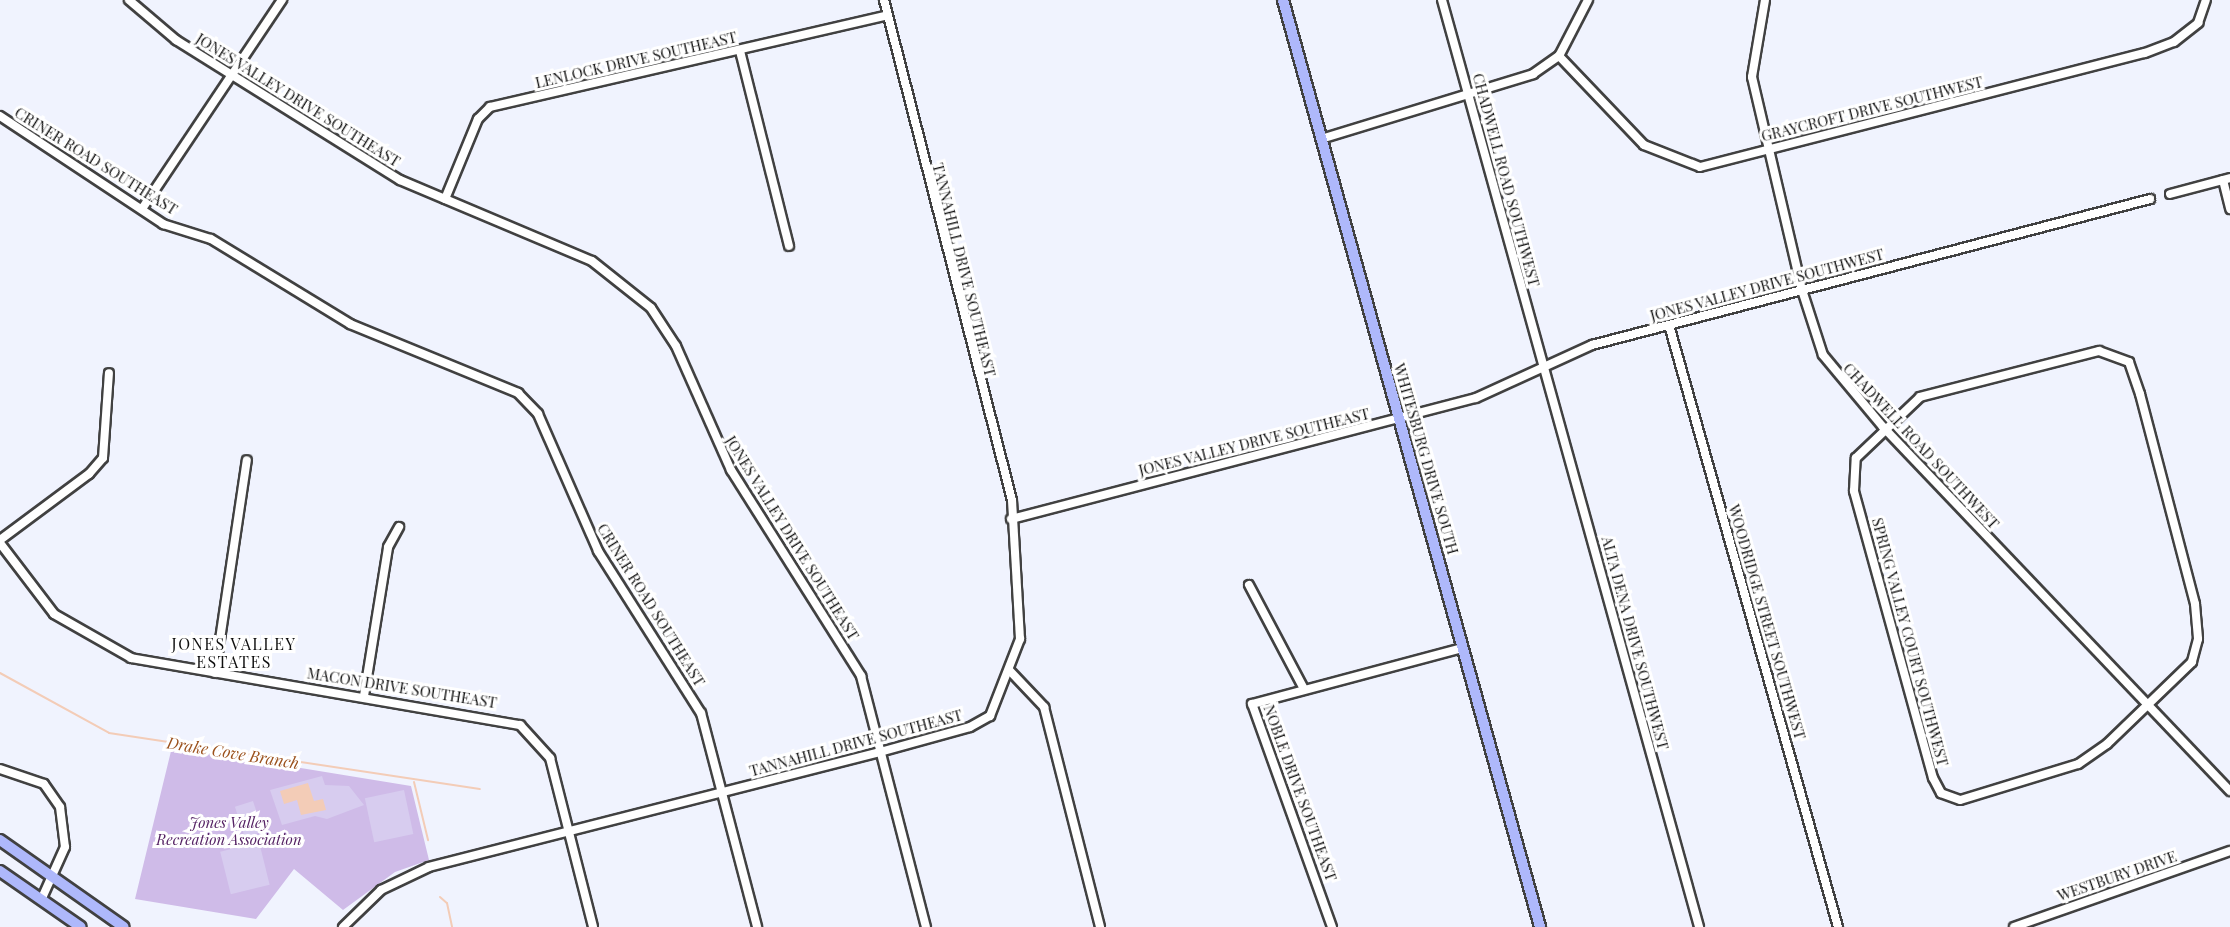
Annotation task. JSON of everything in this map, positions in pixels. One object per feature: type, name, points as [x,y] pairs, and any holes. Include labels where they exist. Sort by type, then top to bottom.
[{"type":"main road","name":"WHITESBURG DRIVE SOUTH","points":[[1283,0],[1540,927]]},
{"type":"main road","points":[[0,840],[56,877],[124,927]]},
{"type":"main road","points":[[0,871],[81,927]]},
{"type":"street","name":"JONES VALLEY DRIVE SOUTHEAST","points":[[129,0],[231,76],[400,180],[592,261],[651,308],[676,346],[731,470],[861,676],[926,927]]},
{"type":"street","points":[[142,209],[282,0]]},
{"type":"street","name":"TANNAHILL DRIVE SOUTHEAST","points":[[343,927],[363,905],[405,876],[570,831],[880,752],[970,727],[990,716],[1010,671],[1020,639],[1011,519],[1012,500],[884,0]]},
{"type":"street","name":"CHADWELL ROAD SOUTHWEST","points":[[1442,0],[1545,367]]},
{"type":"street","points":[[1321,139],[1470,96],[1533,74],[1559,56],[1588,0]]},
{"type":"street","name":"CHADWELL ROAD SOUTHWEST","points":[[1766,0],[1752,77],[1767,150],[1802,290],[1823,355],[1883,427],[2230,790]]},
{"type":"street","name":"GRAYCROFT DRIVE SOUTHWEST","points":[[1559,56],[1644,145],[1670,159],[1700,167],[2145,53],[2174,42],[2198,24],[2206,0]]},
{"type":"street","name":"LENLOCK DRIVE SOUTHEAST","points":[[445,199],[478,119],[490,107],[740,51],[887,15]]},
{"type":"street","points":[[740,51],[789,246]]},
{"type":"street","name":"CRINER ROAD SOUTHEAST","points":[[0,116],[164,224],[211,239],[350,324],[518,393],[538,414],[598,551],[688,688],[722,793],[757,927]]},
{"type":"street","points":[[2170,194],[2226,179],[2230,209]]},
{"type":"street","name":"JONES VALLEY DRIVE SOUTHWEST","points":[[1399,418],[1476,398],[1592,345],[2150,199]]},
{"type":"street","name":"WOODRIDGE STREET SOUTHWEST","points":[[1669,325],[1838,927]]},
{"type":"street","name":"SPRING VALLEY COURT SOUTHWEST","points":[[2099,351],[2129,362],[2195,604],[2198,639],[2192,662],[2148,706],[2078,764],[2016,787],[1960,800],[1941,793],[1854,491],[1856,458],[1883,427],[1920,397],[2019,370],[2099,351]]},
{"type":"street","name":"ALTA DENA DRIVE SOUTHWEST","points":[[1545,367],[1699,927]]},
{"type":"street","points":[[0,542],[89,474],[103,458],[109,373]]},
{"type":"street","name":"JONES VALLEY DRIVE SOUTHEAST","points":[[1011,519],[1399,418]]},
{"type":"street","points":[[215,673],[247,460]]},
{"type":"street","points":[[364,696],[388,546],[399,526]]},
{"type":"street","name":"MACON DRIVE SOUTHEAST","points":[[0,542],[54,614],[99,644],[130,658],[364,696],[520,725],[550,759],[593,927]]},
{"type":"street","points":[[1249,585],[1304,689]]},
{"type":"street","name":"NOBLE DRIVE SOUTHEAST","points":[[1332,927],[1252,704],[1463,648]]},
{"type":"street","points":[[1010,671],[1044,707],[1100,927]]},
{"type":"street","points":[[0,769],[44,784],[60,807],[65,847],[56,877],[42,898]]},
{"type":"street","name":"WESTBURY DRIVE","points":[[2014,927],[2230,851]]},
{"type":"green space","name":"Jones Valley Recreation Association","points":[[172,747],[411,786],[429,860],[395,872],[343,910],[294,869],[256,919],[135,899]]},
{"type":"shaded area","points":[[322,776],[325,785],[349,786],[364,805],[327,819],[315,816],[282,825],[270,790]]},
{"type":"shaded area","points":[[308,783],[314,801],[323,799],[326,810],[301,815],[297,800],[284,804],[280,791]]},
{"type":"shaded area","points":[[404,790],[413,834],[374,842],[365,798]]},
{"type":"shaded area","points":[[253,801],[263,831],[245,837],[235,807]]},
{"type":"shaded area","points":[[259,842],[270,885],[231,894],[220,852]]},
{"type":"waterway","name":"Drake Cove Branch","points":[[0,673],[109,733],[480,789]]},
{"type":"waterway","points":[[414,782],[428,840]]},
{"type":"waterway","points":[[440,897],[447,903],[452,927]]},
{"type":"district","name":"JONES VALLEY ESTATES","points":[[234,653]]}]
